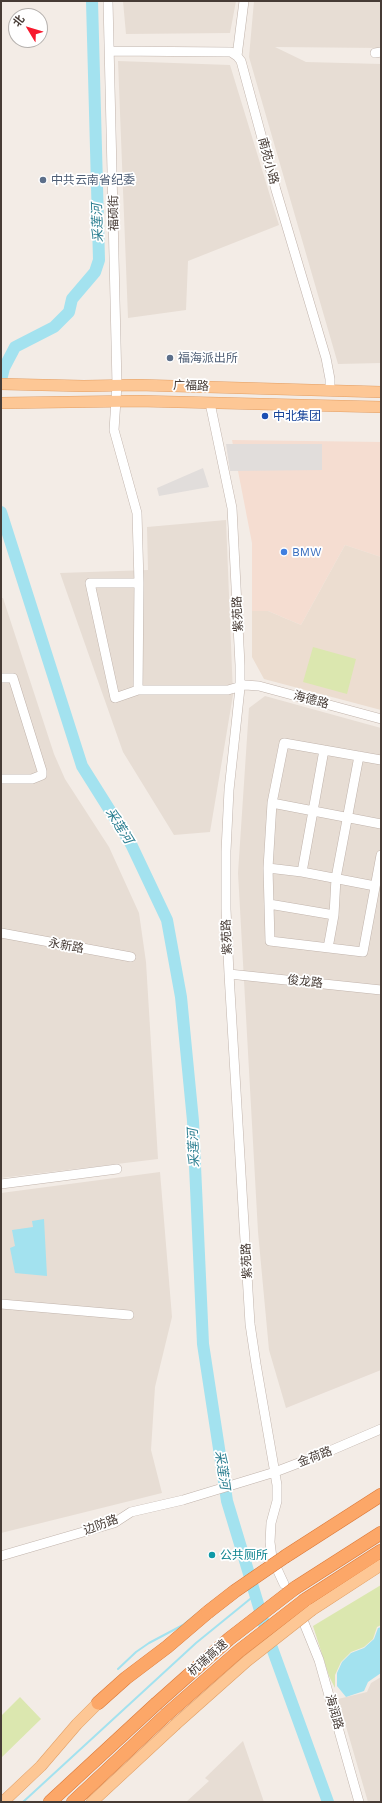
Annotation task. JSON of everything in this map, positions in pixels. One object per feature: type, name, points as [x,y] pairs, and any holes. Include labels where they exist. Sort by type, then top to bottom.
[{"type":"highway","points":[[98,1703],[126,1678],[167,1647],[235,1591],[286,1556],[381,1495]]},
{"type":"highway","name":"杭瑞高速","points":[[50,1802],[156,1704],[290,1586],[381,1533]]},
{"type":"highway","name":"杭瑞高速","points":[[73,1802],[171,1720],[229,1660],[308,1605],[381,1551]]},
{"type":"main road","name":"广福路","points":[[6,384],[117,385],[381,392]]},
{"type":"main road","name":"广福路","points":[[4,403],[116,401],[381,407]]},
{"type":"main road","points":[[308,1605],[381,1565]]},
{"type":"main road","points":[[3,1802],[41,1766],[77,1724],[98,1703]]},
{"type":"main road","points":[[92,1802],[171,1720]]},
{"type":"street","name":"福硕街","points":[[108,1],[117,385],[114,430],[137,513],[139,583],[138,690]]},
{"type":"street","points":[[110,51],[231,52],[237,56],[244,1]]},
{"type":"street","name":"南苑小路","points":[[237,56],[241,62],[276,190],[326,358],[330,379],[330,391]]},
{"type":"street","name":"紫苑路","points":[[210,403],[232,508],[240,688],[229,790],[226,843],[229,974],[250,1324],[275,1472]]},
{"type":"street","name":"海德路","points":[[139,583],[90,583],[115,698],[138,690],[228,690],[240,688],[245,685],[259,686],[381,719]]},
{"type":"street","points":[[1,678],[13,678],[35,745],[42,775],[32,779],[1,779]]},
{"type":"street","points":[[381,760],[284,743],[272,803],[268,868],[270,941],[363,952],[381,855]]},
{"type":"street","points":[[302,872],[312,809],[324,750]]},
{"type":"street","points":[[328,948],[334,915],[336,878],[360,756]]},
{"type":"street","points":[[272,803],[312,809],[381,824]]},
{"type":"street","points":[[268,868],[302,872],[375,886]]},
{"type":"street","points":[[269,904],[334,915]]},
{"type":"street","name":"永新路","points":[[1,933],[131,957]]},
{"type":"street","name":"俊龙路","points":[[229,974],[381,990]]},
{"type":"street","points":[[1,1184],[117,1169]]},
{"type":"street","points":[[1,1304],[129,1315]]},
{"type":"street","name":"金荷路","points":[[247,1480],[275,1472],[325,1453],[381,1429]]},
{"type":"street","points":[[275,1472],[277,1501],[271,1524],[270,1542],[272,1558],[290,1586]]},
{"type":"street","name":"边防路","points":[[1,1556],[114,1523],[131,1512],[247,1480]]},
{"type":"street","name":"海润路","points":[[304,1623],[319,1660],[359,1802]]},
{"type":"shaded area","points":[[123,1],[236,1],[230,33],[126,34]]},
{"type":"shaded area","points":[[254,1],[381,1],[381,48],[275,47],[306,62],[381,64],[381,363],[338,364],[249,57]]},
{"type":"shaded area","points":[[118,61],[230,65],[279,225],[188,261],[186,310],[128,318]]},
{"type":"shaded area","points":[[232,440],[381,442],[381,557],[345,545],[301,625],[268,611],[252,611],[252,543]]},
{"type":"shaded area","points":[[226,444],[322,444],[322,470],[230,471]]},
{"type":"shaded area","points":[[203,468],[209,487],[159,496],[157,488]]},
{"type":"shaded area","points":[[226,520],[233,695],[210,832],[174,835],[123,752],[60,573],[148,570],[147,527]]},
{"type":"shaded area","points":[[345,545],[381,557],[381,710],[264,679],[252,657],[252,611],[268,611],[301,625]]},
{"type":"shaded area","points":[[1,598],[3,598],[54,754],[65,779],[109,847],[139,913],[146,962],[158,1159],[1,1178]]},
{"type":"shaded area","points":[[265,696],[381,728],[381,1370],[286,1408],[269,1350],[258,1232],[238,873],[249,708]]},
{"type":"shaded area","points":[[160,1172],[172,1317],[155,1387],[151,1450],[162,1493],[1,1533],[1,1193]]},
{"type":"shaded area","points":[[381,1677],[381,1802],[368,1802],[338,1699],[367,1692],[371,1683]]},
{"type":"shaded area","points":[[243,1741],[264,1802],[186,1802],[209,1781],[205,1778]]},
{"type":"green space","points":[[313,647],[356,659],[347,694],[303,682]]},
{"type":"green space","points":[[381,1585],[381,1625],[377,1627],[373,1639],[364,1647],[351,1652],[341,1662],[335,1675],[335,1688],[329,1676],[313,1626]]},
{"type":"green space","points":[[20,1697],[41,1719],[1,1758],[1,1716]]},
{"type":"water","points":[[44,1219],[47,1276],[15,1273],[10,1248],[15,1246],[12,1230],[33,1227],[32,1221]]},
{"type":"water","points":[[381,1627],[381,1673],[368,1682],[364,1691],[346,1697],[337,1686],[337,1673],[342,1662],[351,1653],[364,1648],[374,1639],[378,1628]]},
{"type":"waterway","name":"采莲河","points":[[1,380],[4,368],[15,347],[54,327],[69,312],[72,299],[95,272],[99,260],[92,1]]},
{"type":"waterway","name":"采莲河","points":[[1,512],[82,766],[131,844],[167,920],[181,997],[193,1121],[203,1344],[227,1501],[268,1637],[328,1802]]},
{"type":"waterway","points":[[23,1802],[196,1643],[255,1595]]},
{"type":"waterway","points":[[118,1669],[136,1652],[149,1643],[183,1625],[214,1600]]},
{"type":"place","name":"中共云南省纪委","points":[[43,180]]},
{"type":"place","name":"福海派出所","points":[[170,358]]},
{"type":"place","name":"中北集团","points":[[265,416]]},
{"type":"place","name":"BMW","points":[[284,552]]},
{"type":"place","name":"公共厕所","points":[[212,1555]]}]
